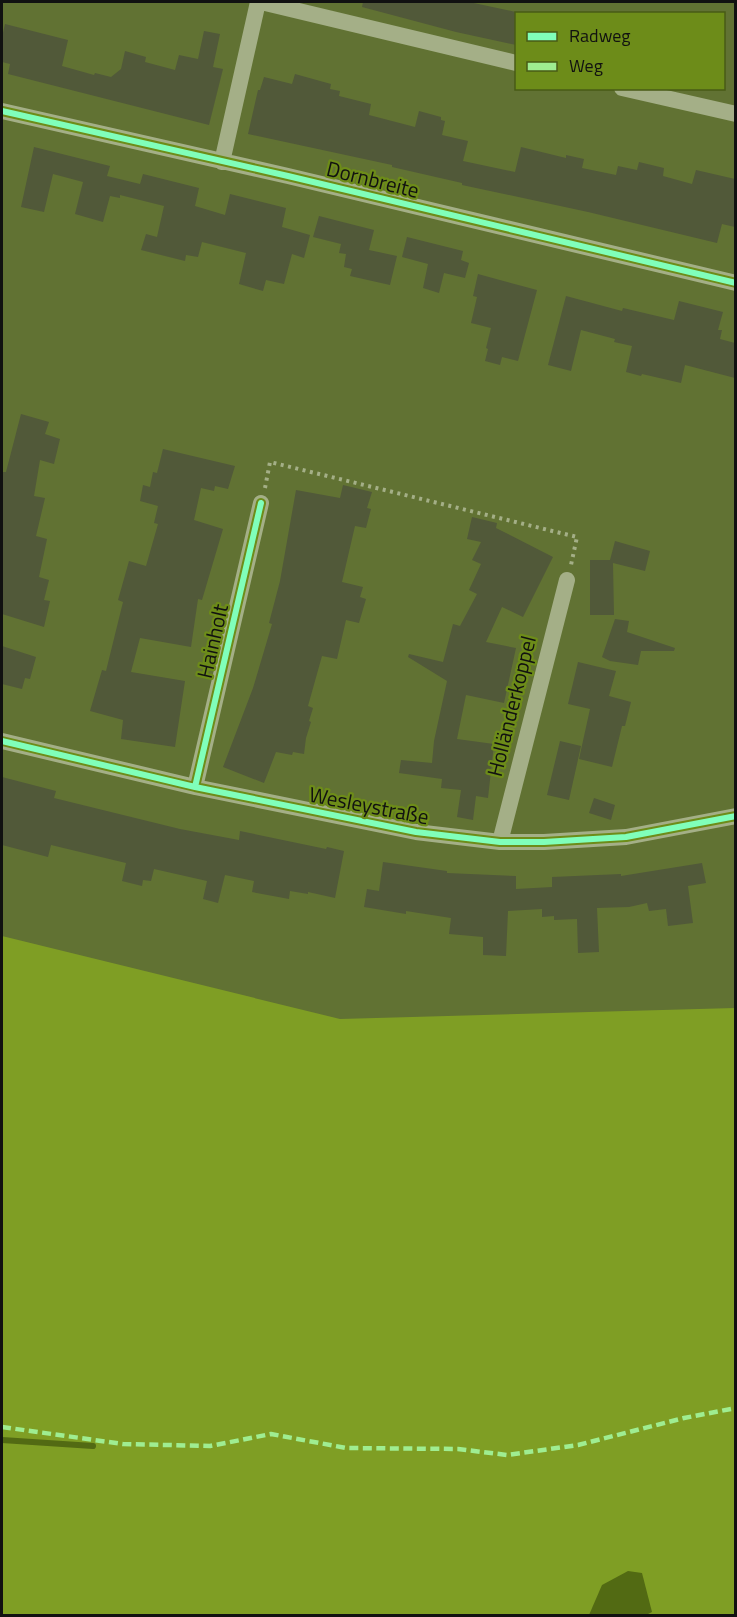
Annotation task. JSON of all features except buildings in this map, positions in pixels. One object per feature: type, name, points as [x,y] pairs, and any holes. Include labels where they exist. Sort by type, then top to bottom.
[{"type":"street","points":[[222,162],[260,2],[515,63]]},
{"type":"street","points":[[631,90],[735,114]]},
{"type":"street","name":"Dornbreite","points":[[2,111],[288,176],[735,283]]},
{"type":"street","name":"Hainholt","points":[[195,787],[261,503]]},
{"type":"street","name":"Holländerkoppel","points":[[500,842],[567,580]]},
{"type":"street","name":"Wesleystraße","points":[[2,741],[195,787],[416,832],[500,842],[626,837],[735,816]]},
{"type":"path","points":[[261,503],[270,462],[577,537],[567,580]]},
{"type":"shaded area","points":[[2,936],[340,1019],[735,1008],[735,1615],[2,1616]]},
{"type":"shaded area","points":[[628,1571],[642,1573],[652,1612],[646,1615],[589,1615],[602,1585]]},
{"type":"waterway","points":[[2,1440],[93,1446]]},
{"type":"marked path","points":[[2,1427],[123,1444],[210,1446],[271,1434],[346,1448],[458,1449],[507,1455],[578,1445],[684,1418],[736,1408]]},
{"type":"cycle path","points":[[2,111],[288,176],[736,283]]},
{"type":"cycle path","points":[[195,787],[261,503]]},
{"type":"cycle path","points":[[2,741],[195,787],[416,832],[500,842],[626,837],[736,816]]}]
